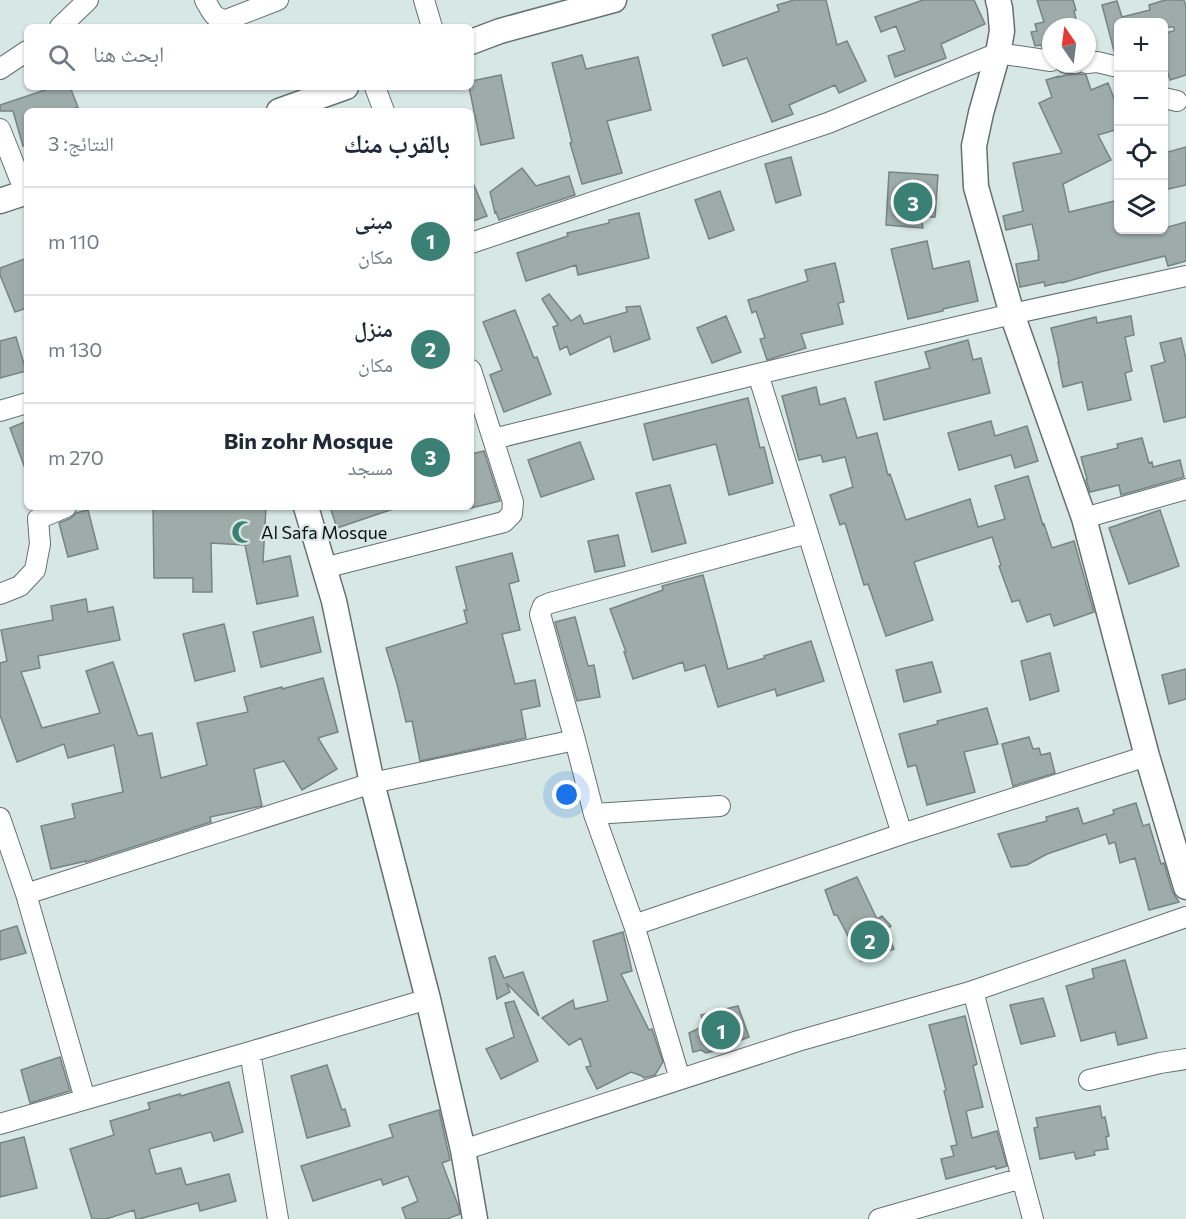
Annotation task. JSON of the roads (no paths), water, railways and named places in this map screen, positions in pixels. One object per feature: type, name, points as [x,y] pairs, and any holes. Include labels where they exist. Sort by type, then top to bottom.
[{"type":"street","points":[[63,24],[88,0]]},
{"type":"street","points":[[205,0],[214,17],[219,20],[226,20],[278,0]]},
{"type":"street","points":[[424,0],[431,24]]},
{"type":"street","points":[[474,41],[500,31],[614,0]]},
{"type":"street","points":[[998,0],[1002,31],[974,146],[976,187],[1012,314],[1083,518],[1147,756],[1186,887]]},
{"type":"street","points":[[0,69],[24,53]]},
{"type":"street","points":[[474,242],[828,123],[998,53],[1042,60]]},
{"type":"street","points":[[1096,62],[1114,66]]},
{"type":"street","points":[[287,108],[338,90]]},
{"type":"street","points":[[376,90],[383,108]]},
{"type":"street","points":[[0,129],[24,187]]},
{"type":"street","points":[[0,201],[24,193]]},
{"type":"street","points":[[493,439],[1012,314],[1186,276]]},
{"type":"street","points":[[758,374],[902,834]]},
{"type":"street","points":[[324,568],[504,522],[512,514],[513,502],[474,379]]},
{"type":"street","points":[[0,411],[24,404]]},
{"type":"street","points":[[1083,518],[1186,489]]},
{"type":"street","points":[[0,594],[20,586],[35,570],[40,544],[38,519],[59,510]]},
{"type":"street","points":[[307,510],[334,601],[372,783],[428,999],[463,1150],[475,1219]]},
{"type":"street","points":[[680,1079],[634,925],[594,814],[540,614],[543,606],[550,603],[808,533]]},
{"type":"street","points":[[26,894],[372,783],[575,740]]},
{"type":"street","points":[[634,925],[902,834],[1147,756]]},
{"type":"street","points":[[594,814],[720,806]]},
{"type":"street","points":[[0,818],[26,894],[86,1099]]},
{"type":"street","points":[[463,1150],[798,1041],[974,991],[1186,917]]},
{"type":"street","points":[[974,991],[1033,1219]]},
{"type":"street","points":[[0,1124],[428,999]]},
{"type":"street","points":[[250,1052],[278,1219]]},
{"type":"street","points":[[1089,1080],[1186,1059]]},
{"type":"street","points":[[879,1219],[1022,1178]]},
{"type":"place","name":"Bin zohr Mosque","points":[[913,202]]},
{"type":"place","name":"Al Safa Mosque","points":[[243,532]]},
{"type":"place","name":"منزل","points":[[870,940]]},
{"type":"place","name":"مبنى","points":[[721,1030]]}]
